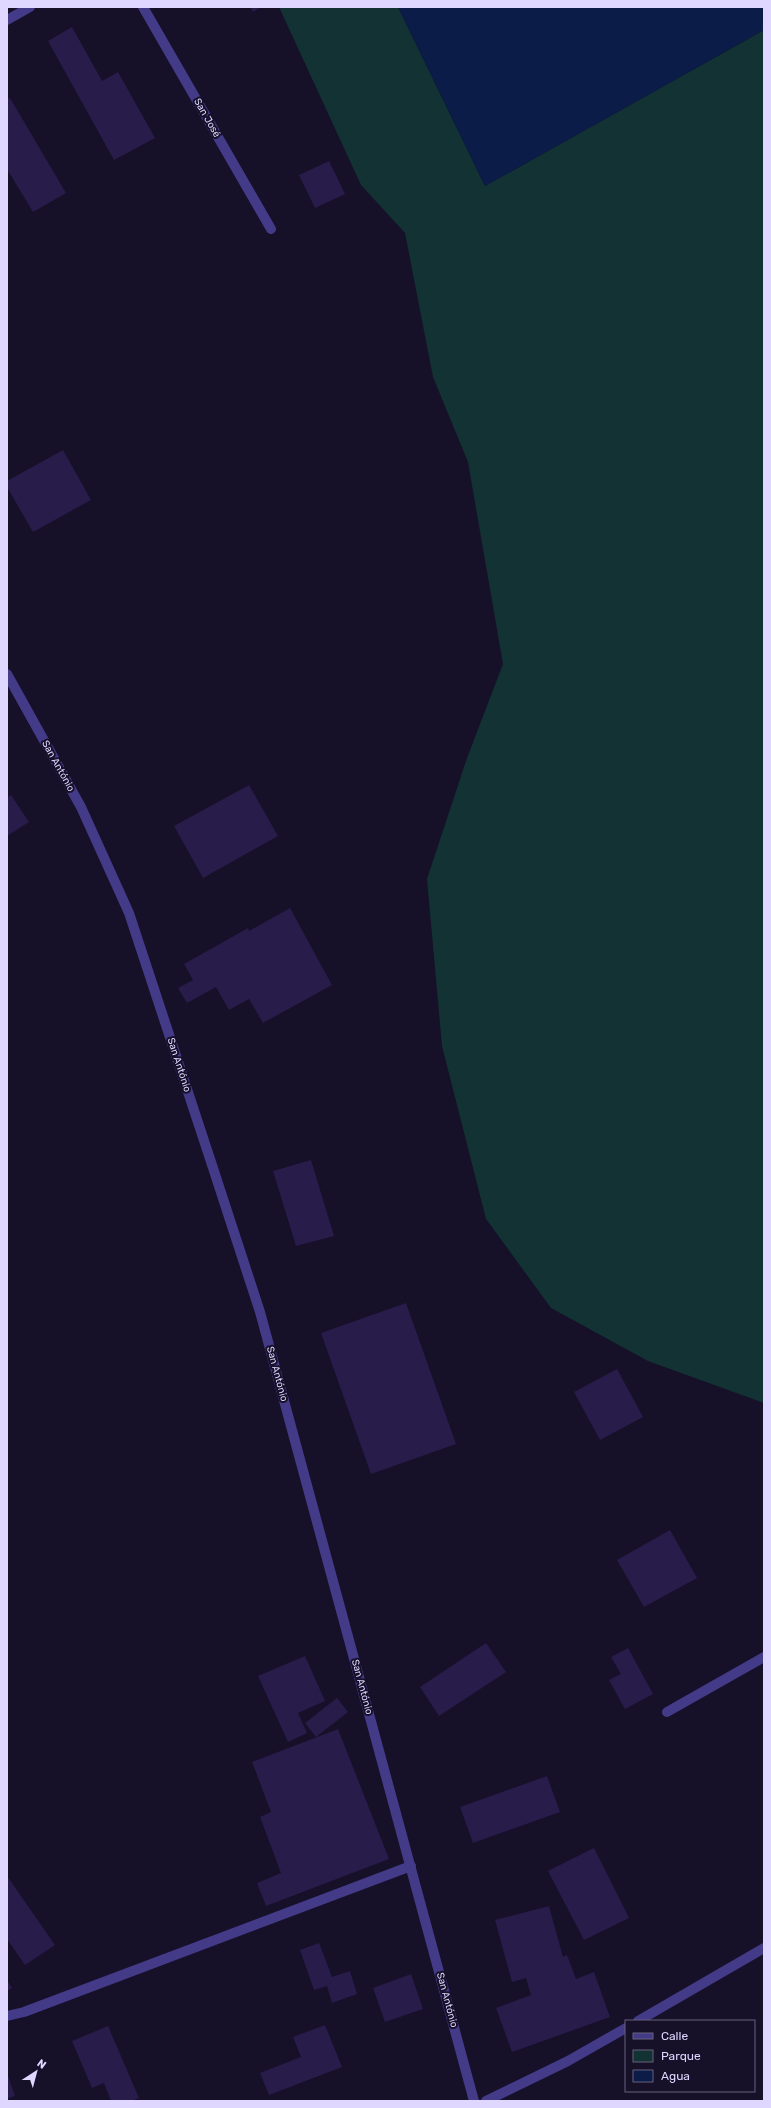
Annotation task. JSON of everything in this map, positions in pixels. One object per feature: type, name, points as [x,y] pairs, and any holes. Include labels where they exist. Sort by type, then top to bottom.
[{"type":"street","points":[[7,20],[30,7]]},
{"type":"street","name":"San José","points":[[143,7],[271,229]]},
{"type":"street","name":"San António","points":[[7,674],[81,807],[129,912],[260,1312],[474,2101]]},
{"type":"street","points":[[667,1712],[764,1657]]},
{"type":"street","points":[[7,2016],[24,2012],[410,1866]]},
{"type":"street","points":[[640,2020],[764,1948]]},
{"type":"street","points":[[486,2101],[568,2061],[625,2029]]},
{"type":"green space","points":[[279,7],[398,7],[485,186],[764,30],[764,1403],[648,1361],[551,1308],[486,1219],[442,1046],[427,879],[467,758],[503,664],[468,462],[433,377],[405,233],[361,185]]},
{"type":"water","points":[[398,7],[764,7],[764,30],[485,186]]},
{"type":"building","points":[[250,7],[261,7],[253,12]]},
{"type":"building","points":[[72,27],[102,81],[118,72],[155,138],[114,160],[48,41]]},
{"type":"building","points":[[10,98],[66,193],[33,212],[7,169],[7,99]]},
{"type":"building","points":[[329,161],[345,194],[315,208],[299,175]]},
{"type":"building","points":[[63,450],[91,500],[33,532],[7,487],[7,481]]},
{"type":"building","points":[[249,785],[278,836],[203,878],[174,826]]},
{"type":"building","points":[[11,795],[29,822],[7,836],[7,798]]},
{"type":"building","points":[[290,908],[332,985],[263,1023],[249,999],[229,1010],[216,987],[187,1003],[178,988],[193,980],[184,964],[248,928],[249,931]]},
{"type":"building","points":[[311,1160],[334,1236],[296,1246],[273,1171]]},
{"type":"building","points":[[406,1303],[456,1444],[371,1474],[321,1333]]},
{"type":"building","points":[[617,1369],[643,1417],[600,1440],[574,1392]]},
{"type":"building","points":[[670,1530],[697,1578],[644,1607],[617,1560]]},
{"type":"building","points":[[486,1643],[506,1672],[439,1716],[420,1687]]},
{"type":"building","points":[[628,1648],[653,1694],[625,1709],[609,1680],[621,1674],[611,1657]]},
{"type":"building","points":[[305,1656],[325,1701],[298,1713],[307,1733],[288,1742],[258,1676]]},
{"type":"building","points":[[337,1698],[348,1712],[316,1737],[305,1723]]},
{"type":"building","points":[[338,1729],[389,1859],[266,1906],[257,1883],[281,1873],[260,1817],[271,1812],[252,1762]]},
{"type":"building","points":[[547,1776],[560,1812],[473,1843],[460,1807]]},
{"type":"building","points":[[594,1848],[629,1918],[584,1940],[548,1871]]},
{"type":"building","points":[[7,1876],[55,1945],[25,1965],[7,1939]]},
{"type":"building","points":[[549,1906],[563,1957],[567,1955],[576,1979],[594,1972],[610,2017],[512,2052],[496,2008],[531,1995],[526,1978],[512,1982],[495,1920]]},
{"type":"building","points":[[319,1943],[332,1977],[350,1971],[357,1994],[332,2003],[327,1986],[314,1990],[300,1950]]},
{"type":"building","points":[[411,1974],[423,2009],[385,2022],[373,1988]]},
{"type":"building","points":[[7,1980],[12,1988],[7,1991]]},
{"type":"building","points":[[325,2025],[342,2067],[269,2095],[260,2073],[301,2057],[293,2037]]},
{"type":"building","points":[[108,2026],[139,2098],[131,2101],[111,2101],[104,2083],[92,2088],[72,2041]]},
{"type":"building","points":[[7,2073],[15,2096],[7,2099]]}]
